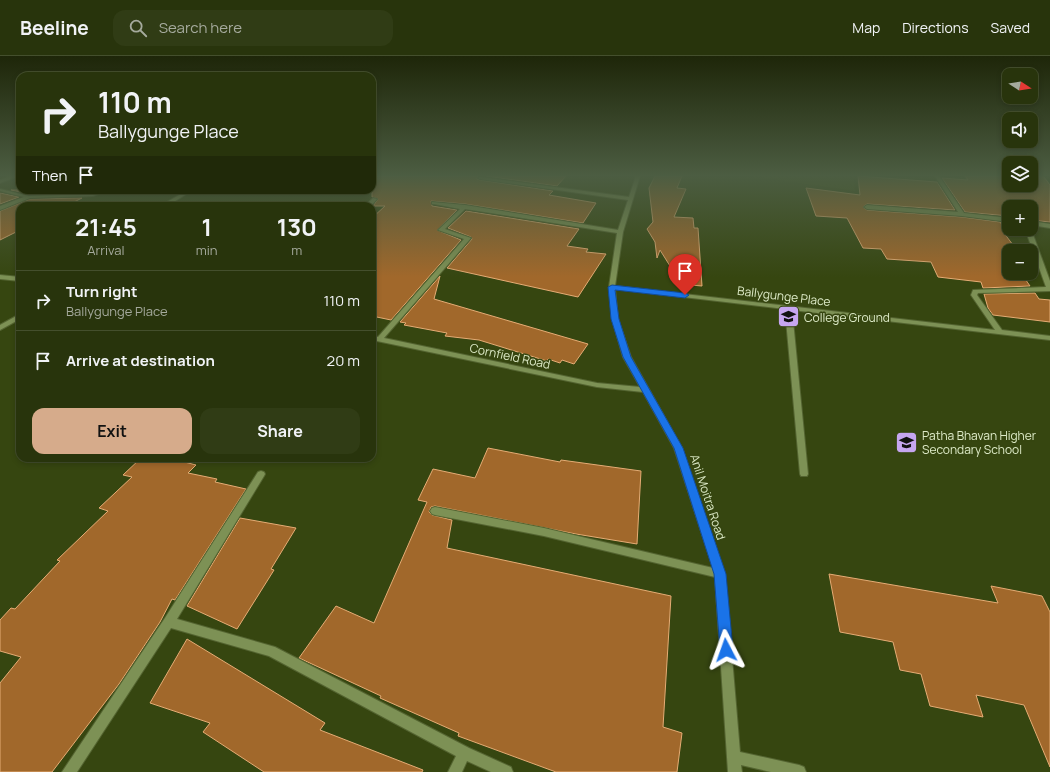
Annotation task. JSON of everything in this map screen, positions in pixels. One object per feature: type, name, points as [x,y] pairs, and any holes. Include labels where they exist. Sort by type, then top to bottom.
[{"type":"street","points":[[376,339],[468,238],[441,230],[462,209]]},
{"type":"street","points":[[480,209],[620,232]]},
{"type":"street","name":"Anil Moitra Road","points":[[626,209],[620,232],[612,287],[615,319],[627,357],[644,390],[678,448],[720,574],[735,772]]},
{"type":"street","points":[[900,209],[962,214],[1002,219]]},
{"type":"street","points":[[959,209],[962,214]]},
{"type":"street","points":[[1038,224],[1050,226]]},
{"type":"street","points":[[1000,332],[974,295],[975,291],[1050,289],[1031,236]]},
{"type":"street","points":[[0,277],[16,279]]},
{"type":"street","name":"Ballygunge Place","points":[[612,287],[1050,338]]},
{"type":"street","points":[[788,307],[804,474]]},
{"type":"street","points":[[0,328],[16,318]]},
{"type":"street","name":"Cornfield Road","points":[[376,339],[597,385],[644,390]]},
{"type":"street","points":[[69,772],[169,622],[261,474]]},
{"type":"street","points":[[435,511],[544,532],[720,574]]},
{"type":"street","points":[[169,622],[271,651],[464,753],[506,772]]},
{"type":"street","points":[[455,772],[464,753]]},
{"type":"street","points":[[735,757],[799,772]]},
{"type":"building","points":[[16,209],[16,232],[0,240],[0,211]]},
{"type":"building","points":[[381,209],[457,210],[437,230],[461,240],[391,320],[376,317],[376,214]]},
{"type":"building","points":[[499,209],[592,209],[583,223]]},
{"type":"building","points":[[652,209],[677,209],[674,217],[693,218],[694,228],[698,228],[702,286],[679,284],[678,275],[675,274],[660,250],[657,258],[655,242],[647,229],[653,222]]},
{"type":"building","points":[[814,209],[866,209],[962,217],[1000,222],[1002,225],[1002,236],[1006,236],[1012,244],[1002,244],[1002,280],[1026,280],[1030,286],[983,288],[981,282],[938,277],[931,262],[887,259],[881,249],[863,248],[847,218],[816,216]]},
{"type":"building","points":[[963,209],[1002,209],[1002,215],[965,212]]},
{"type":"building","points":[[1038,209],[1050,209],[1050,222],[1038,221]]},
{"type":"building","points":[[466,211],[579,229],[567,246],[588,249],[586,252],[606,254],[578,297],[447,268],[472,239],[471,237],[448,228]]},
{"type":"building","points":[[440,276],[434,299],[588,344],[574,364],[562,360],[560,363],[548,359],[547,361],[479,340],[445,336],[447,333],[404,325],[406,323],[400,322]]},
{"type":"building","points":[[1035,293],[1039,299],[1050,300],[1050,322],[993,315],[988,308],[984,294]]},
{"type":"building","points":[[488,448],[560,462],[561,460],[641,471],[637,544],[576,534],[435,506],[431,507],[429,512],[432,515],[452,520],[447,548],[671,596],[663,727],[682,733],[677,772],[556,772],[458,736],[459,733],[380,698],[381,696],[299,658],[336,606],[374,623],[427,502],[418,500],[433,469],[475,478]]},
{"type":"building","points":[[137,462],[184,462],[196,465],[188,473],[217,479],[215,482],[246,489],[175,600],[172,599],[160,622],[119,684],[52,772],[0,772],[0,683],[21,657],[0,651],[0,620],[11,608],[15,609],[60,561],[57,560],[108,511],[99,508],[132,477],[123,475]]},
{"type":"building","points":[[240,518],[296,528],[271,569],[274,570],[237,629],[187,606]]},
{"type":"building","points":[[829,574],[998,603],[991,586],[1042,596],[1050,612],[1050,767],[1024,705],[976,695],[983,717],[930,706],[921,674],[900,670],[893,642],[840,632]]},
{"type":"building","points":[[187,639],[325,723],[320,730],[423,770],[422,772],[264,772],[203,732],[210,723],[150,703]]},
{"type":"place","name":"College Ground","points":[[788,317]]},
{"type":"place","name":"Patha Bhavan Higher Secondary School","points":[[906,442]]},
{"type":"route","points":[[685,295],[612,287],[615,319],[627,357],[644,390],[678,448],[720,574],[726,650]]}]
